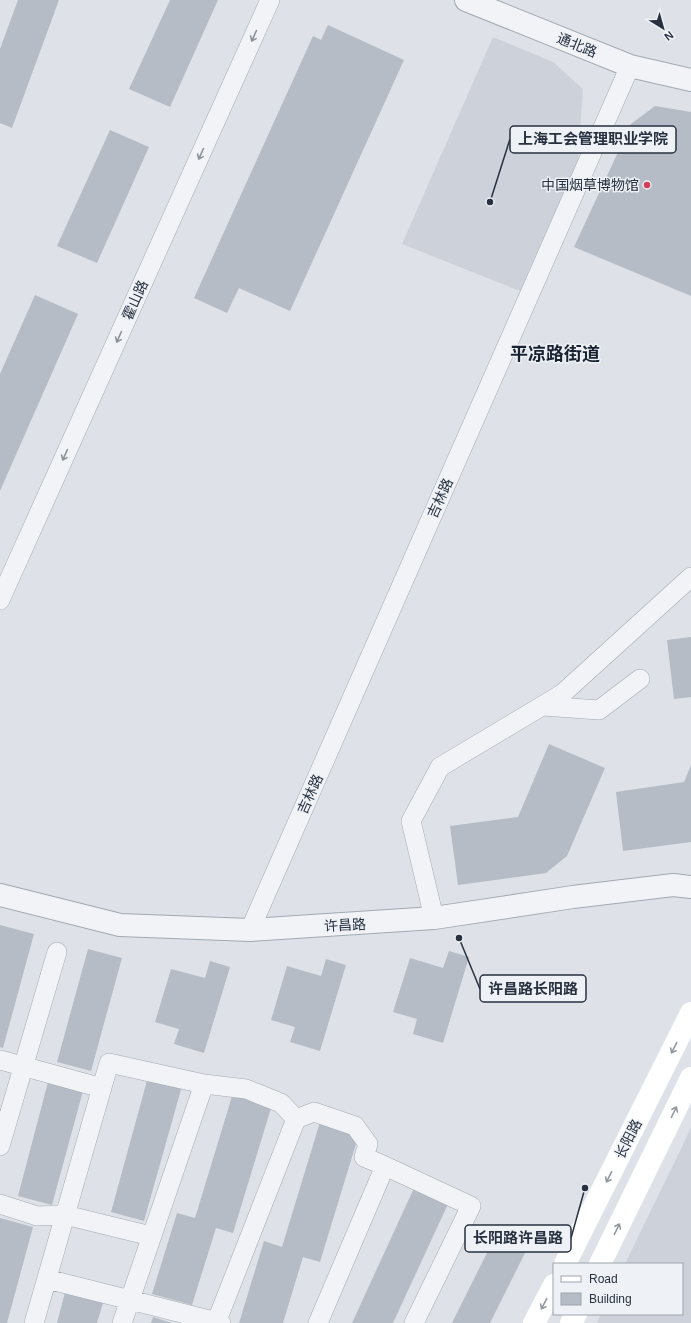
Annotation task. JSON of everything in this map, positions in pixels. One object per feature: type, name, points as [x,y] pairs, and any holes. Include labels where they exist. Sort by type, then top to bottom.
[{"type":"main road","name":"长阳路","points":[[566,1263],[691,1013]]},
{"type":"main road","points":[[600,1263],[691,1078]]},
{"type":"main road","points":[[534,1323],[553,1287]]},
{"type":"street","name":"霍山路","points":[[0,600],[270,0]]},
{"type":"street","name":"通北路","points":[[466,0],[630,66],[691,80]]},
{"type":"street","name":"吉林路","points":[[250,930],[630,66]]},
{"type":"street","points":[[434,918],[411,822],[440,767],[562,694],[691,577]]},
{"type":"street","points":[[543,706],[599,710],[640,679]]},
{"type":"street","name":"许昌路","points":[[0,895],[120,925],[250,930],[351,925],[434,918],[573,897],[673,885],[691,887]]},
{"type":"street","points":[[0,1146],[57,952]]},
{"type":"street","points":[[0,1060],[102,1088]]},
{"type":"street","points":[[34,1323],[109,1062],[204,1084],[246,1089],[281,1103],[296,1119]]},
{"type":"street","points":[[122,1323],[204,1084]]},
{"type":"street","points":[[47,1279],[218,1323],[296,1119],[314,1112],[355,1126],[368,1144],[364,1157],[472,1206],[414,1323]]},
{"type":"street","points":[[318,1323],[385,1166]]},
{"type":"street","points":[[0,1204],[37,1216],[65,1215],[151,1236]]},
{"type":"shaded area","points":[[493,37],[553,62],[583,89],[578,160],[520,291],[402,244]]},
{"type":"shaded area","points":[[691,1128],[691,1323],[597,1323],[601,1315],[683,1315],[683,1263],[625,1263]]},
{"type":"building","points":[[18,0],[59,0],[12,128],[0,123],[0,49]]},
{"type":"building","points":[[170,0],[218,0],[170,107],[129,89]]},
{"type":"building","points":[[328,25],[404,60],[290,311],[239,288],[227,313],[194,298],[313,36],[321,40]]},
{"type":"building","name":"中国烟草博物馆","points":[[655,106],[691,112],[691,296],[574,247],[631,124]]},
{"type":"building","points":[[110,130],[149,147],[97,263],[57,246]]},
{"type":"building","points":[[35,295],[78,314],[0,491],[0,374]]},
{"type":"building","points":[[691,637],[691,697],[674,699],[667,640]]},
{"type":"building","points":[[549,744],[605,768],[567,856],[546,873],[458,885],[450,826],[518,817]]},
{"type":"building","points":[[691,765],[691,842],[623,851],[616,792],[684,782]]},
{"type":"building","points":[[0,925],[34,934],[3,1048],[0,1047]]},
{"type":"building","points":[[88,949],[122,958],[91,1071],[57,1062]]},
{"type":"building","points":[[449,951],[469,957],[443,1043],[413,1034],[417,1019],[393,1012],[410,958],[443,968]]},
{"type":"building","points":[[326,959],[346,965],[320,1051],[290,1042],[295,1027],[271,1020],[287,966],[321,976]]},
{"type":"building","points":[[210,961],[230,967],[204,1053],[174,1044],[179,1029],[155,1022],[171,969],[205,978]]},
{"type":"building","points":[[148,1077],[182,1086],[144,1221],[111,1212]]},
{"type":"building","points":[[48,1082],[83,1091],[52,1205],[18,1196]]},
{"type":"building","points":[[233,1093],[272,1105],[233,1233],[216,1228],[192,1305],[152,1294],[177,1213],[195,1218]]},
{"type":"building","points":[[320,1122],[359,1134],[320,1262],[303,1257],[283,1323],[239,1323],[264,1241],[282,1247]]},
{"type":"building","points":[[414,1188],[448,1204],[393,1323],[352,1323]]},
{"type":"building","points":[[0,1218],[33,1227],[7,1323],[0,1323]]},
{"type":"building","points":[[499,1229],[529,1245],[490,1323],[452,1323]]},
{"type":"building","points":[[65,1292],[103,1303],[97,1323],[57,1323]]},
{"type":"building","points":[[153,1317],[172,1323],[151,1323]]},
{"type":"place","name":"中国烟草博物馆","points":[[647,185]]},
{"type":"place","name":"上海工会管理职业学院","points":[[490,202]]},
{"type":"place","name":"许昌路长阳路","points":[[459,938]]},
{"type":"place","name":"长阳路许昌路","points":[[585,1188]]},
{"type":"district","name":"平凉路街道","points":[[555,354]]}]
